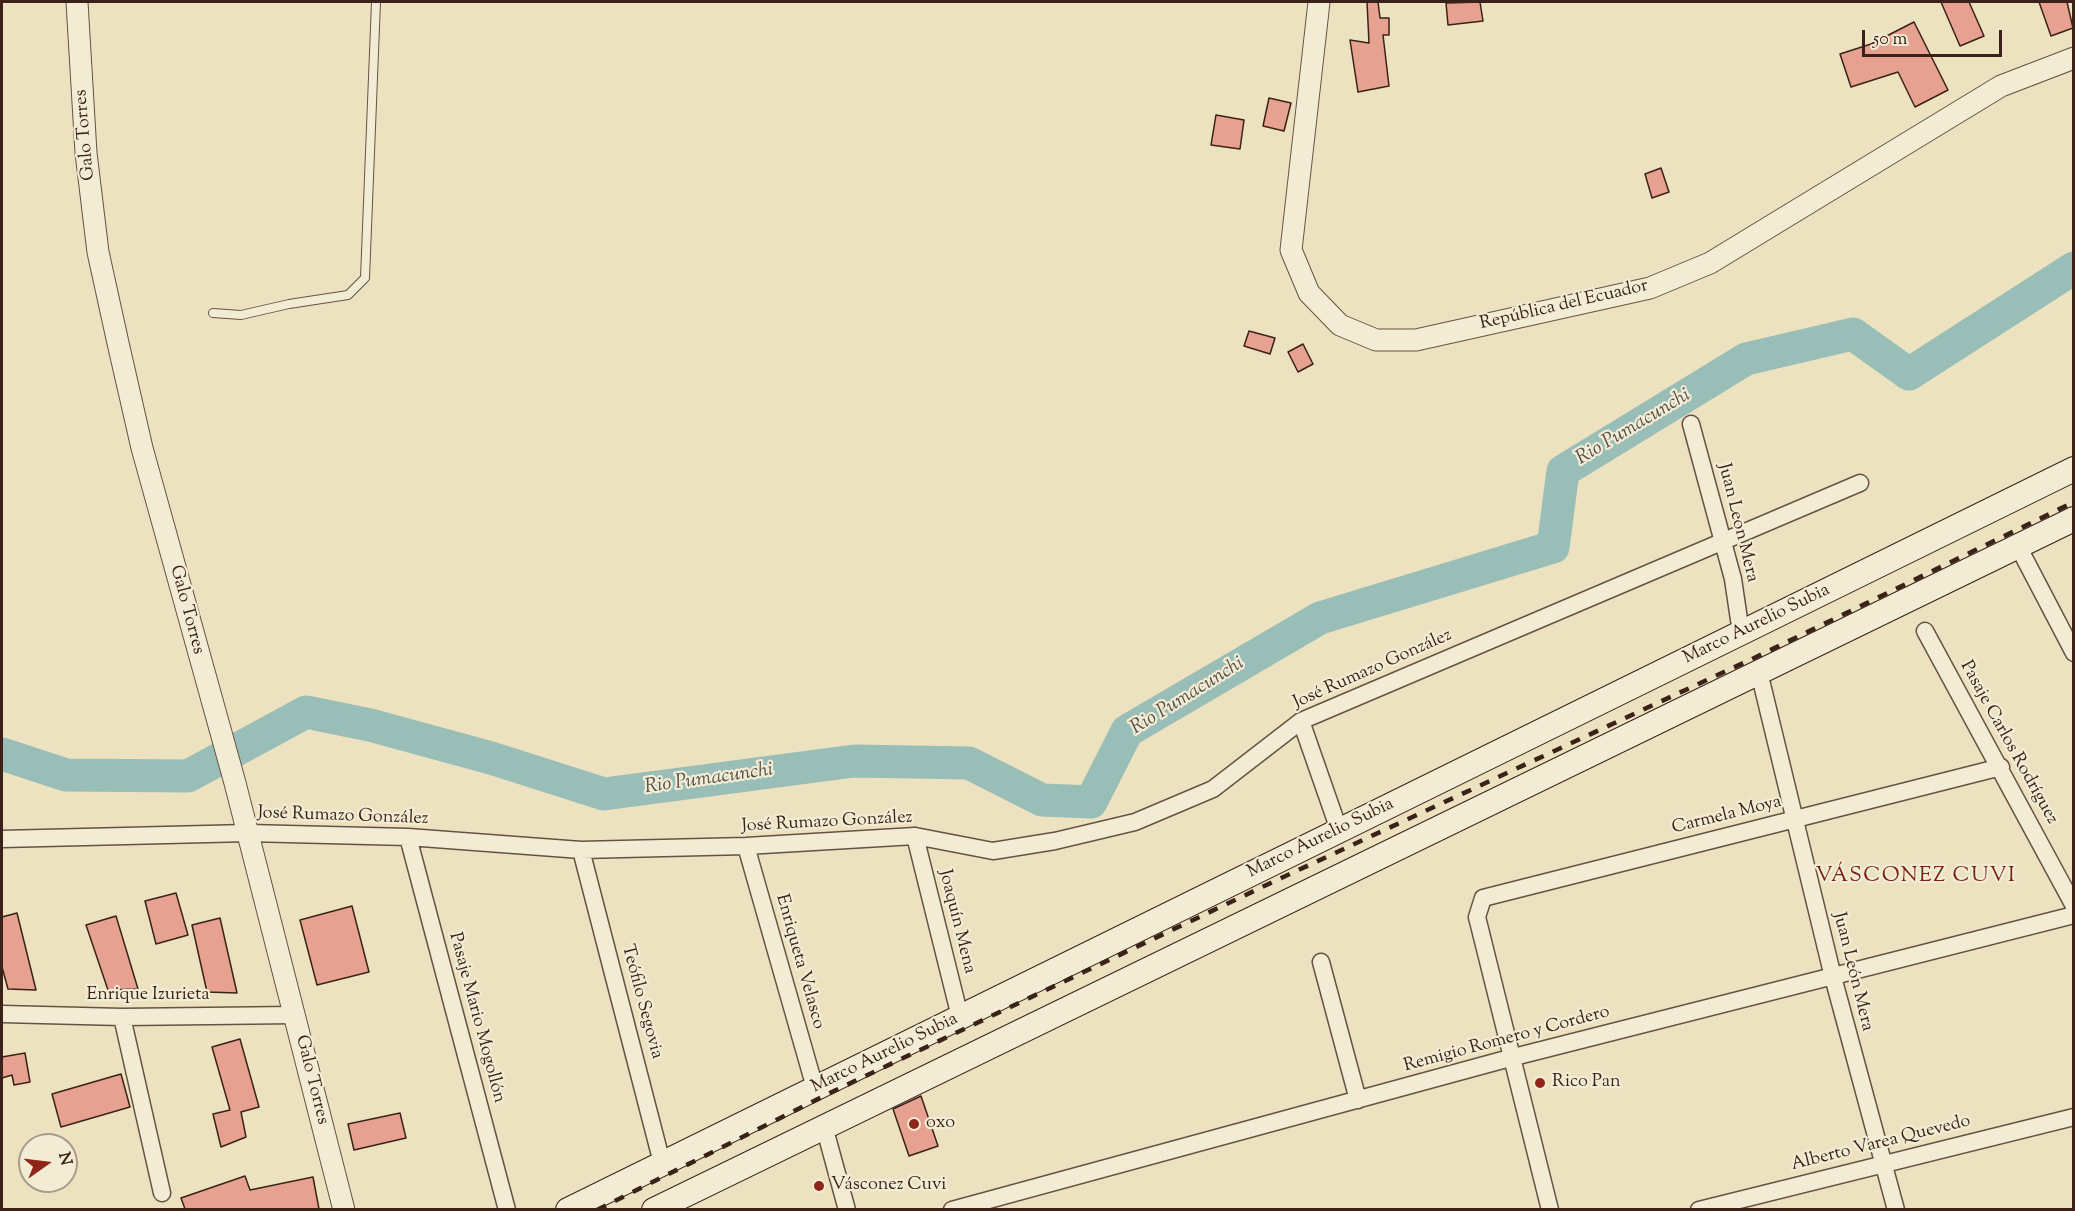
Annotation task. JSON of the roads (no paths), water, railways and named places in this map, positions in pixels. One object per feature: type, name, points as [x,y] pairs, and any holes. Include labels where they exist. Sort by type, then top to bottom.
[{"type":"main road","name":"Marco Aurelio Subia","points":[[568,1209],[2073,469]]},
{"type":"main road","points":[[654,1209],[2073,519]]},
{"type":"street","name":"Galo Torres","points":[[78,2],[86,153],[98,252],[142,448],[235,783],[344,1209]]},
{"type":"street","name":"República del Ecuador","points":[[1319,2],[1291,250],[1309,293],[1340,325],[1376,340],[1416,340],[1650,288],[1710,263],[2001,86],[2073,58]]},
{"type":"street","name":"Juan Leon Mera","points":[[1691,424],[1733,579],[1741,633]]},
{"type":"street","name":"José Rumazo González","points":[[2,838],[248,833],[408,837],[581,850],[746,846],[915,836],[993,850],[1055,841],[1135,822],[1214,789],[1301,721],[1860,483]]},
{"type":"street","points":[[2018,546],[2073,653]]},
{"type":"street","name":"Pasaje Carlos Rodríguez","points":[[1925,631],[2001,767],[2073,906]]},
{"type":"street","name":"Juan León Mera","points":[[1760,672],[1833,977],[1896,1209]]},
{"type":"street","points":[[1301,721],[1339,830]]},
{"type":"street","name":"Carmela Moya","points":[[1510,1058],[1477,917],[1483,898],[2001,767]]},
{"type":"street","name":"Joaquín Mena","points":[[915,836],[960,1017]]},
{"type":"street","name":"Pasaje Mario Mogollón","points":[[408,837],[507,1209]]},
{"type":"street","name":"Enriqueta Velasco","points":[[746,846],[815,1088]]},
{"type":"street","name":"Teófilo Segovia","points":[[581,850],[662,1163]]},
{"type":"street","name":"Remigio Romero y Cordero","points":[[952,1209],[1510,1058],[2073,915]]},
{"type":"street","points":[[1321,962],[1358,1100]]},
{"type":"street","name":"Enrique Izurieta","points":[[2,1014],[122,1017],[294,1015]]},
{"type":"street","points":[[122,1017],[162,1193]]},
{"type":"street","points":[[1510,1058],[1550,1209]]},
{"type":"street","name":"Alberto Varea Quevedo","points":[[1699,1209],[2073,1117]]},
{"type":"street","points":[[824,1126],[847,1209]]},
{"type":"lane","points":[[213,313],[241,315],[289,304],[348,295],[365,278],[376,2]]},
{"type":"waterway","name":"Rio Pumacunchi","points":[[2,754],[66,775],[188,776],[306,712],[370,725],[491,758],[604,794],[854,761],[969,763],[1042,800],[1091,802],[1127,731],[1320,618],[1553,547],[1563,471],[1746,359],[1853,334],[1909,374],[2074,268]]},
{"type":"railway","points":[[597,1210],[834,1091],[1277,880],[1752,659],[2074,502]]},
{"type":"place","name":"Rico Pan","points":[[1540,1083]]},
{"type":"place","name":"oxo","points":[[914,1124]]},
{"type":"place","name":"Vásconez Cuvi","points":[[819,1186]]},
{"type":"district","name":"VÁSCONEZ CUVI","points":[[1916,877]]}]
